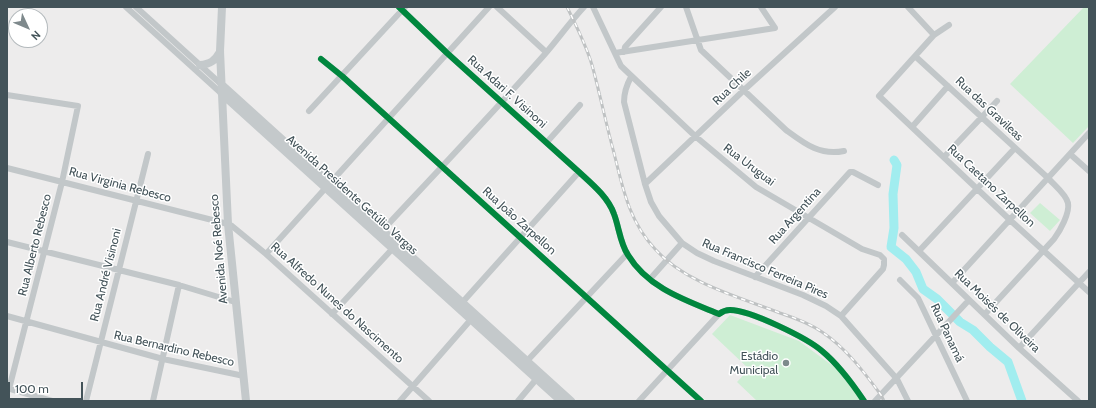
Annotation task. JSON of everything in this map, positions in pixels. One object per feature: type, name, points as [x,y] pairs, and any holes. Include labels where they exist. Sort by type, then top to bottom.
[{"type":"main road","name":"Avenida Noé Rebesco","points":[[222,7],[220,24],[220,51],[228,224],[246,401]]},
{"type":"main road","points":[[200,65],[207,64],[215,60],[220,51]]},
{"type":"main road","name":"Avenida Presidente Getúlio Vargas","points":[[222,85],[328,186]]},
{"type":"main road","name":"Avenida Presidente Getúlio Vargas","points":[[222,94],[380,232],[539,376],[571,401]]},
{"type":"main road","name":"Avenida Presidente Getúlio Vargas","points":[[473,317],[527,361],[561,401]]},
{"type":"street","name":"Avenida Presidente Getúlio Vargas","points":[[126,7],[222,94]]},
{"type":"street","name":"Avenida Presidente Getúlio Vargas","points":[[136,7],[222,85]]},
{"type":"street","points":[[266,254],[489,7]]},
{"type":"street","points":[[497,7],[546,52]]},
{"type":"street","points":[[380,232],[443,167],[546,52],[584,7]]},
{"type":"street","name":"Rua Uruguai","points":[[593,7],[621,66],[695,136],[756,187],[862,249],[880,255],[884,259],[883,269],[841,316]]},
{"type":"street","points":[[624,52],[625,47],[661,7]]},
{"type":"street","points":[[686,7],[701,50],[786,130],[802,142],[824,153],[844,151]]},
{"type":"street","points":[[615,53],[775,28],[761,7]]},
{"type":"street","name":"Rua Chile","points":[[645,184],[744,90],[835,7]]},
{"type":"street","points":[[908,7],[934,35]]},
{"type":"street","points":[[308,111],[342,76],[402,8]]},
{"type":"street","name":"Rua Adari F. Visinoni","points":[[402,8],[447,53],[547,142],[600,193],[610,205],[614,214],[627,254]]},
{"type":"street","points":[[140,19],[144,14]]},
{"type":"street","points":[[915,56],[934,35],[949,25]]},
{"type":"street","name":"Rua das Gravileas","points":[[915,56],[1048,178],[1065,197],[1068,203],[1068,210],[1060,230],[1054,239],[984,314]]},
{"type":"street","name":"Rua Caetano Zarpellon","points":[[915,56],[879,96],[1010,220],[1089,292]]},
{"type":"street","name":"Rua João Zarpellon","points":[[321,59],[389,118],[701,401]]},
{"type":"street","name":"Rua Francisco Ferreira Pires","points":[[631,77],[625,87],[624,102],[645,184],[651,202],[659,216],[682,243],[697,253],[714,261],[803,295],[826,306],[841,316],[897,379],[908,401]]},
{"type":"street","points":[[912,127],[948,86]]},
{"type":"street","name":"Rua Alberto Rebesco","points":[[7,95],[78,106],[62,182],[27,322],[8,388]]},
{"type":"street","points":[[944,157],[997,101]]},
{"type":"street","points":[[547,142],[580,105]]},
{"type":"street","points":[[952,283],[1089,133]]},
{"type":"street","points":[[918,251],[1015,148]]},
{"type":"street","name":"Rua André Visinoni","points":[[86,401],[148,154]]},
{"type":"street","points":[[1070,154],[1089,172]]},
{"type":"street","name":"Rua Virginia Rebesco","points":[[7,168],[228,224]]},
{"type":"street","points":[[460,305],[579,172]]},
{"type":"street","name":"Rua Argentina","points":[[755,277],[850,172],[853,172],[878,185]]},
{"type":"street","name":"Rua Alfredo Nunes do Nascimento","points":[[228,224],[238,230],[266,254],[430,401]]},
{"type":"street","name":"Rua Moisés de Oliveira","points":[[902,235],[969,300],[1078,401]]},
{"type":"street","points":[[7,242],[179,285],[235,302]]},
{"type":"street","points":[[650,279],[682,243]]},
{"type":"street","points":[[332,314],[395,246]]},
{"type":"street","points":[[527,361],[627,254],[634,263],[663,290],[719,314]]},
{"type":"street","points":[[1020,348],[1089,272]]},
{"type":"street","name":"Rua Panamá","points":[[900,280],[918,298],[967,401]]},
{"type":"street","points":[[153,401],[179,285]]},
{"type":"street","points":[[875,401],[969,300]]},
{"type":"street","points":[[639,401],[719,314],[725,310],[740,311],[772,323],[811,343],[823,351],[837,366],[864,401]]},
{"type":"street","name":"Rua Bernardino Rebesco","points":[[7,316],[163,359],[244,376]]},
{"type":"street","points":[[400,401],[473,317]]},
{"type":"street","points":[[518,401],[539,376]]},
{"type":"street","points":[[8,388],[52,401]]},
{"type":"green space","points":[[1084,7],[1089,7],[1089,126],[1073,143],[1010,84]]},
{"type":"green space","points":[[1040,203],[1060,220],[1050,231],[1030,213]]},
{"type":"green space","name":"Estádio Municipal","points":[[730,315],[799,341],[837,369],[862,401],[757,401],[737,382],[749,369],[712,334]]},
{"type":"waterway","points":[[894,160],[897,165],[893,194],[894,228],[891,247],[906,259],[916,272],[923,289],[937,299],[960,322],[973,330],[1008,362],[1022,401]]},
{"type":"railway","points":[[567,7],[584,43],[592,65],[628,204],[646,238],[667,261],[697,280],[730,295],[802,321],[831,338],[861,369],[875,386],[884,401]]},
{"type":"cycle path","points":[[399,7],[447,53],[599,191],[608,202],[616,219],[625,250],[636,266],[646,276],[668,292],[719,314],[730,310],[739,311],[792,332],[815,346],[834,362],[864,401]]},
{"type":"cycle path","points":[[321,59],[342,76],[701,401]]},
{"type":"place","name":"Estádio Municipal","points":[[786,363]]}]
